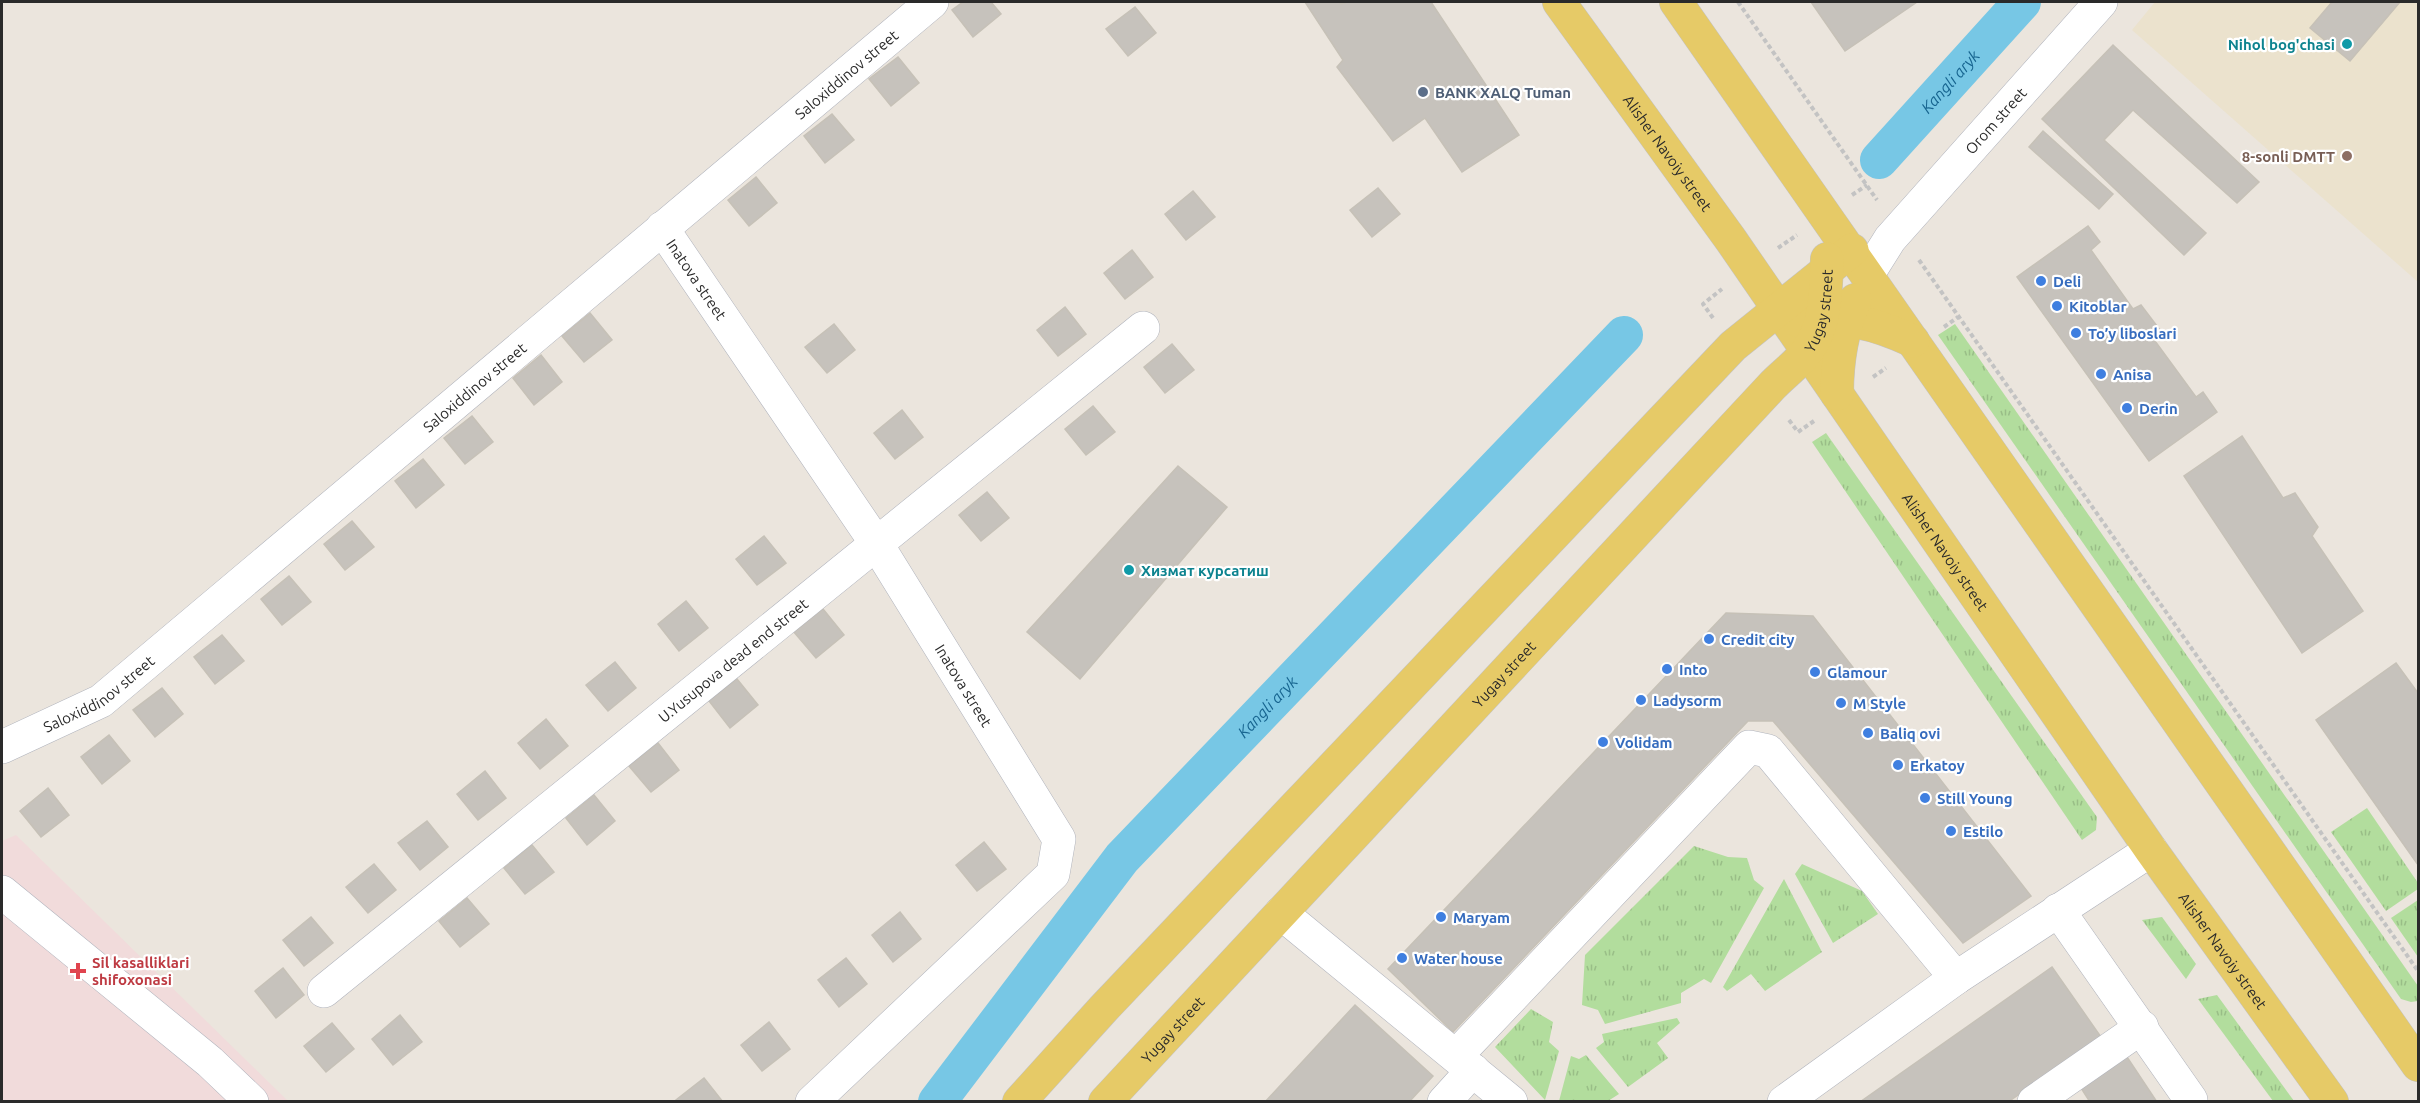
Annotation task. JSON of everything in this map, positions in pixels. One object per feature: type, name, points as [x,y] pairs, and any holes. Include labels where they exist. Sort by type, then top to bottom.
[{"type":"main road","name":"Alisher Navoiy street","points":[[1559,2],[1783,316],[2151,850],[2332,1101]]},
{"type":"main road","points":[[1676,2],[1860,262],[2418,1065]]},
{"type":"main road","name":"Yugay street","points":[[1105,1101],[1807,351],[1816,334],[1834,318],[1827,287],[1825,214]]},
{"type":"main road","points":[[1019,1101],[1487,603],[1739,341],[1783,316],[1827,271],[1860,262]]},
{"type":"main road","points":[[1839,397],[1839,352],[1834,318],[1860,262]]},
{"type":"main road","points":[[1783,316],[1834,318],[1889,330],[1915,343]]},
{"type":"main road","points":[[1771,387],[1787,379],[1805,378],[1822,382],[1839,397]]},
{"type":"street","name":"Saloxiddinov street","points":[[2,747],[102,701],[932,2]]},
{"type":"street","name":"Orom street","points":[[1860,262],[1894,235],[2101,2]]},
{"type":"street","name":"Inatova street","points":[[662,228],[876,543],[1059,839],[1053,874],[812,1101]]},
{"type":"street","name":"U.Yusupova dead end street","points":[[324,991],[1143,328]]},
{"type":"street","points":[[1444,1101],[1465,1063],[1749,747],[1768,751],[1956,978]]},
{"type":"street","points":[[1784,1101],[1956,978],[2151,850]]},
{"type":"street","points":[[2,892],[210,1062],[252,1101]]},
{"type":"street","points":[[2058,910],[2142,1027],[2191,1100],[2189,1101]]},
{"type":"street","points":[[1281,912],[1511,1101]]},
{"type":"street","points":[[2034,1101],[2142,1027]]},
{"type":"path","points":[[1738,2],[1894,235],[1958,316],[2418,971]]},
{"type":"path","points":[[1798,432],[1839,397],[1915,343],[1958,316]]},
{"type":"shaded area","name":"8-sonli DMTT","points":[[2155,2],[2418,2],[2418,282],[2132,30]]},
{"type":"shaded area","name":"Sil kasalliklari shifoxonasi","points":[[16,835],[288,1101],[2,1101],[2,841]]},
{"type":"green space","points":[[1955,324],[2418,986],[2418,1001],[2411,1002],[2401,999],[1938,335]]},
{"type":"green space","points":[[1826,433],[2097,817],[2096,830],[2082,840],[1812,442]]},
{"type":"green space","points":[[2367,808],[2418,883],[2418,889],[2386,911],[2331,832]]},
{"type":"green space","points":[[1694,846],[1728,857],[1747,858],[1754,880],[1764,888],[1711,983],[1704,979],[1681,993],[1681,1003],[1605,1024],[1598,1010],[1582,1005],[1585,955]]},
{"type":"green space","points":[[1802,864],[1862,891],[1878,914],[1833,943],[1795,874]]},
{"type":"green space","points":[[1784,879],[1822,952],[1765,991],[1751,974],[1727,991],[1723,987]]},
{"type":"green space","points":[[2418,900],[2418,957],[2391,918]]},
{"type":"green space","points":[[2162,917],[2196,964],[2186,979],[2142,920]]},
{"type":"green space","points":[[2217,995],[2294,1101],[2273,1101],[2198,999]]},
{"type":"green space","points":[[1531,1009],[1553,1022],[1549,1042],[1559,1051],[1545,1100],[1495,1047]]},
{"type":"green space","points":[[1677,1018],[1680,1023],[1657,1043],[1668,1058],[1628,1087],[1596,1048],[1604,1042],[1602,1034]]},
{"type":"green space","points":[[1586,1055],[1619,1094],[1608,1101],[1559,1101],[1571,1056],[1579,1059]]},
{"type":"building","points":[[963,2],[991,2],[1001,14],[973,37],[952,10]]},
{"type":"building","name":"BANK XALQ Tuman","points":[[1305,2],[1339,2],[1341,4],[1347,2],[1431,2],[1519,135],[1462,172],[1425,118],[1393,141],[1337,67],[1343,60]]},
{"type":"building","points":[[1811,2],[1917,2],[1845,51]]},
{"type":"building","name":"Nihol bog'chasi","points":[[2332,2],[2400,2],[2350,61],[2310,28]]},
{"type":"building","points":[[1135,7],[1156,33],[1128,56],[1106,29]]},
{"type":"building","points":[[2113,45],[2259,182],[2237,203],[2133,110],[2104,140],[2206,233],[2184,255],[2042,119]]},
{"type":"building","points":[[898,57],[919,83],[891,106],[869,79]]},
{"type":"building","points":[[832,114],[854,140],[825,163],[804,136]]},
{"type":"building","points":[[2043,131],[2113,194],[2099,209],[2029,147]]},
{"type":"building","points":[[756,177],[777,203],[749,226],[728,200]]},
{"type":"building","points":[[1378,188],[1400,214],[1372,237],[1350,210]]},
{"type":"building","points":[[1193,191],[1215,217],[1186,240],[1165,214]]},
{"type":"building","points":[[2088,226],[2100,242],[2091,250],[2133,309],[2141,305],[2163,334],[2155,341],[2196,397],[2203,392],[2217,412],[2149,461],[2017,277]]},
{"type":"building","points":[[1132,250],[1153,277],[1125,299],[1104,273]]},
{"type":"building","points":[[1065,307],[1086,334],[1058,356],[1037,330]]},
{"type":"building","points":[[590,313],[612,340],[584,362],[562,336]]},
{"type":"building","points":[[834,324],[855,350],[827,373],[805,347]]},
{"type":"building","points":[[1172,344],[1194,370],[1165,393],[1144,367]]},
{"type":"building","points":[[541,355],[562,382],[534,405],[513,378]]},
{"type":"building","points":[[1093,406],[1115,432],[1086,455],[1065,429]]},
{"type":"building","points":[[902,410],[923,437],[895,459],[874,433]]},
{"type":"building","points":[[472,416],[493,442],[465,464],[444,438]]},
{"type":"building","points":[[2242,436],[2283,498],[2295,493],[2318,527],[2312,536],[2363,611],[2302,653],[2184,476]]},
{"type":"building","points":[[423,459],[444,485],[416,508],[395,481]]},
{"type":"building","name":"Хизмат курсатиш","points":[[1178,466],[1227,507],[1080,679],[1027,632]]},
{"type":"building","points":[[987,492],[1009,518],[981,541],[959,515]]},
{"type":"building","points":[[352,521],[374,547],[345,570],[324,544]]},
{"type":"building","points":[[764,536],[786,563],[757,585],[736,559]]},
{"type":"building","points":[[289,576],[311,602],[282,625],[261,599]]},
{"type":"building","points":[[686,601],[708,628],[679,651],[658,624]]},
{"type":"building","points":[[823,609],[844,635],[816,658],[794,632]]},
{"type":"building","points":[[1726,613],[1813,616],[2031,896],[1963,943],[1773,721],[1748,721],[1453,1032],[1388,969]]},
{"type":"building","points":[[222,635],[244,661],[215,684],[194,657]]},
{"type":"building","points":[[615,662],[636,688],[608,711],[586,685]]},
{"type":"building","points":[[2396,663],[2418,693],[2418,865],[2316,720]]},
{"type":"building","points":[[737,679],[758,705],[730,728],[709,701]]},
{"type":"building","points":[[162,688],[183,714],[155,737],[133,710]]},
{"type":"building","points":[[546,719],[568,746],[540,769],[518,743]]},
{"type":"building","points":[[109,735],[130,761],[102,784],[81,757]]},
{"type":"building","points":[[658,743],[679,770],[651,792],[629,766]]},
{"type":"building","points":[[485,771],[506,798],[478,820],[457,794]]},
{"type":"building","points":[[48,788],[69,815],[41,837],[20,811]]},
{"type":"building","points":[[594,795],[615,821],[587,845],[566,818]]},
{"type":"building","points":[[427,821],[448,847],[420,870],[398,843]]},
{"type":"building","points":[[984,842],[1006,869],[977,891],[956,865]]},
{"type":"building","points":[[532,845],[554,872],[525,894],[504,868]]},
{"type":"building","points":[[374,864],[396,890],[368,913],[346,887]]},
{"type":"building","points":[[467,898],[489,924],[460,947],[439,921]]},
{"type":"building","points":[[900,912],[921,939],[893,962],[872,935]]},
{"type":"building","points":[[311,917],[333,943],[304,966],[283,940]]},
{"type":"building","points":[[846,958],[867,984],[839,1007],[818,980]]},
{"type":"building","points":[[2052,967],[2101,1037],[2008,1102],[1860,1102]]},
{"type":"building","points":[[283,968],[304,995],[276,1018],[255,991]]},
{"type":"building","points":[[1355,1005],[1433,1076],[1409,1102],[1265,1102]]},
{"type":"building","points":[[400,1015],[422,1042],[393,1065],[372,1039]]},
{"type":"building","points":[[769,1022],[790,1049],[762,1071],[741,1045]]},
{"type":"building","points":[[332,1023],[354,1049],[326,1072],[304,1046]]},
{"type":"building","points":[[2127,1057],[2157,1102],[2090,1102],[2081,1088]]},
{"type":"building","points":[[704,1078],[723,1102],[677,1102],[676,1100]]},
{"type":"waterway","name":"Kangli aryk","points":[[1879,160],[2022,2]]},
{"type":"waterway","name":"Kangli aryk","points":[[937,1102],[1122,858],[1624,335]]},
{"type":"place","name":"Nihol bog'chasi","points":[[2347,44]]},
{"type":"place","name":"BANK XALQ Tuman","points":[[1423,92]]},
{"type":"place","name":"8-sonli DMTT","points":[[2347,156]]},
{"type":"place","name":"Deli","points":[[2041,281]]},
{"type":"place","name":"Kitoblar","points":[[2057,306]]},
{"type":"place","name":"To’y liboslari","points":[[2076,333]]},
{"type":"place","name":"Anisa","points":[[2101,374]]},
{"type":"place","name":"Derin","points":[[2127,408]]},
{"type":"place","name":"Хизмат курсатиш","points":[[1129,570]]},
{"type":"place","name":"Credit city","points":[[1709,639]]},
{"type":"place","name":"Into","points":[[1667,669]]},
{"type":"place","name":"Glamour","points":[[1815,672]]},
{"type":"place","name":"Ladysorm","points":[[1641,700]]},
{"type":"place","name":"M Style","points":[[1841,703]]},
{"type":"place","name":"Baliq ovi","points":[[1868,733]]},
{"type":"place","name":"Volidam","points":[[1603,742]]},
{"type":"place","name":"Erkatoy","points":[[1898,765]]},
{"type":"place","name":"Still Young","points":[[1925,798]]},
{"type":"place","name":"Estilo","points":[[1951,831]]},
{"type":"place","name":"Maryam","points":[[1441,917]]},
{"type":"place","name":"Water house","points":[[1402,958]]},
{"type":"place","name":"Sil kasalliklari shifoxonasi","points":[[78,971]]}]
